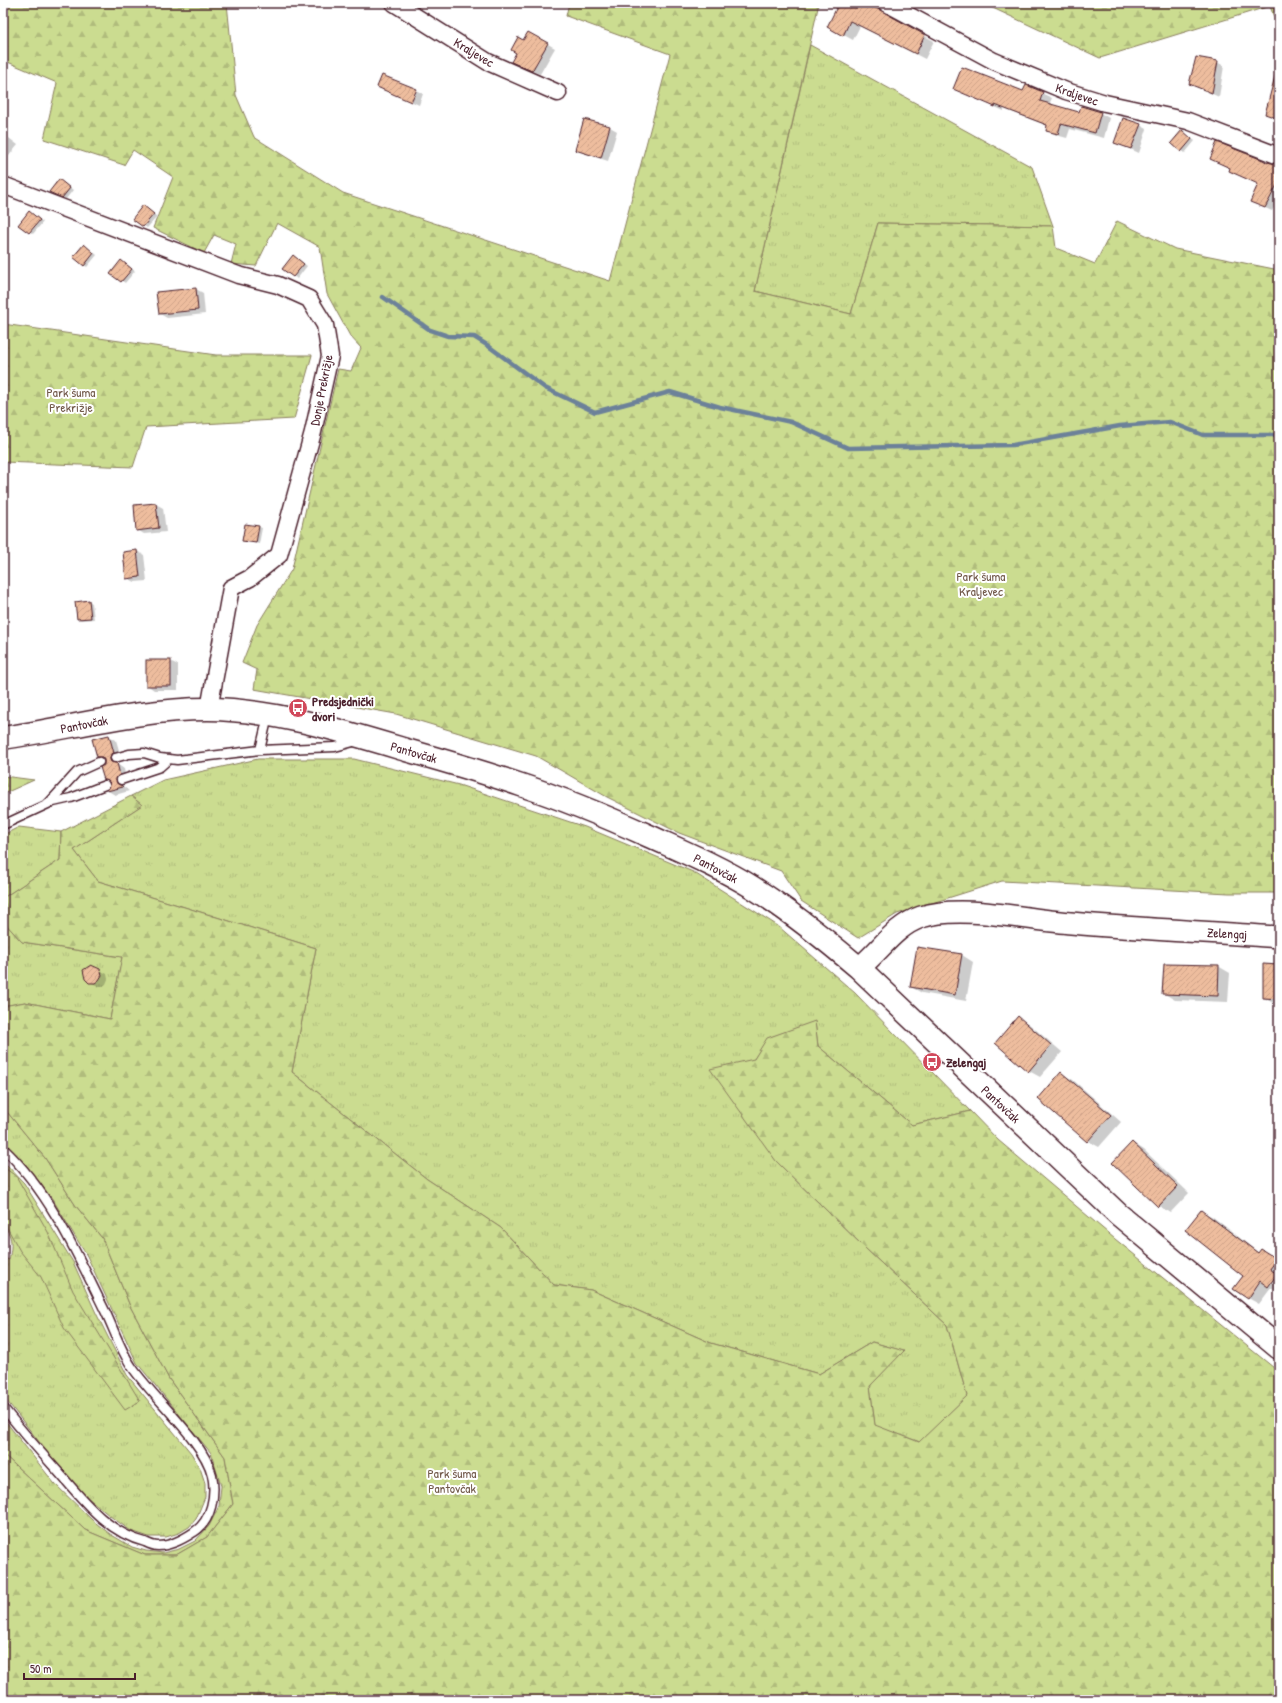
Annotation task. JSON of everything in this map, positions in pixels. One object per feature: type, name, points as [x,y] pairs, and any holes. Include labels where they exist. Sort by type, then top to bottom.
[{"type":"main road","name":"Pantovčak","points":[[3,738],[122,716],[172,710],[210,709],[268,716],[368,738],[528,787],[561,799],[686,853],[751,886],[823,937],[858,968],[1118,1214],[1279,1348]]},
{"type":"street","name":"Kraljevec","points":[[394,3],[488,62],[558,93]]},
{"type":"street","name":"Kraljevec","points":[[886,3],[994,61],[1066,91],[1105,104],[1188,121],[1279,156]]},
{"type":"street","name":"Donje Prekrižje","points":[[3,185],[238,275],[278,285],[309,298],[326,325],[330,356],[313,432],[279,555],[250,578],[231,588],[210,709]]},
{"type":"street","name":"Zelengaj","points":[[858,968],[872,957],[904,925],[921,917],[944,912],[977,913],[1070,923],[1279,937]]},
{"type":"lane","points":[[260,750],[268,716]]},
{"type":"lane","points":[[115,758],[129,754],[144,753],[169,759],[192,759],[260,750],[336,747],[368,738]]},
{"type":"lane","points":[[121,780],[160,767],[169,759]]},
{"type":"lane","points":[[48,804],[77,772],[99,762]]},
{"type":"lane","points":[[3,825],[48,804],[71,798],[105,785]]},
{"type":"lane","points":[[3,1148],[43,1194],[89,1278],[131,1366],[189,1435],[203,1456],[212,1474],[214,1495],[209,1513],[198,1530],[182,1540],[158,1546],[134,1540],[112,1527],[92,1510],[16,1424],[3,1407]]},
{"type":"green space","name":"Park šuma Kraljevec","points":[[3,3],[227,3],[236,95],[254,137],[343,193],[610,281],[670,54],[566,16],[569,3],[819,3],[755,291],[851,314],[878,223],[1053,226],[1056,248],[1095,264],[1117,221],[1175,249],[1279,270],[1279,893],[1229,893],[1002,881],[897,914],[858,938],[801,901],[781,871],[679,833],[607,797],[536,756],[396,714],[254,689],[257,670],[242,663],[257,625],[292,569],[338,369],[351,371],[361,348],[350,336],[327,294],[320,247],[277,223],[256,266],[231,264],[236,244],[214,235],[204,253],[153,228],[173,177],[133,150],[124,165],[44,139],[57,83],[3,60]]},
{"type":"green space","points":[[982,3],[1279,3],[1279,31],[1270,6],[1100,58]]},
{"type":"green space","points":[[810,45],[1032,167],[1053,226],[878,223],[851,314],[755,291]]},
{"type":"green space","name":"Park šuma Prekrižje","points":[[3,324],[216,355],[312,355],[294,419],[146,427],[133,467],[3,462]]},
{"type":"green space","points":[[258,759],[354,759],[459,785],[585,827],[693,872],[778,926],[855,993],[970,1111],[912,1125],[818,1046],[815,1022],[768,1038],[754,1059],[776,1161],[947,1325],[967,1396],[920,1442],[875,1426],[870,1386],[903,1351],[872,1342],[819,1374],[711,1343],[591,1290],[554,1285],[501,1228],[427,1179],[292,1072],[316,948],[98,881],[74,850],[142,805],[131,796],[163,780]]},
{"type":"green space","points":[[3,776],[34,780],[3,794]]},
{"type":"green space","name":"Park šuma Pantovčak","points":[[131,796],[142,805],[74,850],[98,881],[316,948],[292,1072],[427,1179],[501,1228],[554,1285],[591,1290],[711,1343],[819,1374],[872,1342],[904,1351],[870,1386],[875,1425],[919,1442],[967,1396],[947,1325],[776,1161],[710,1069],[754,1059],[767,1038],[815,1021],[818,1046],[912,1125],[970,1111],[998,1140],[1115,1239],[1279,1372],[1279,1700],[3,1700],[3,1454],[85,1530],[145,1555],[176,1555],[207,1537],[233,1504],[225,1457],[169,1379],[130,1306],[102,1238],[76,1206],[45,1158],[3,1107],[3,1006],[25,1002],[110,1019],[122,957],[22,942],[3,921],[3,898],[60,860],[61,832]]},
{"type":"green space","points":[[19,827],[61,832],[60,860],[3,898],[3,835]]},
{"type":"green space","points":[[3,921],[22,942],[122,957],[110,1019],[25,1002],[3,1006]]},
{"type":"green space","points":[[3,1107],[45,1158],[76,1206],[102,1238],[130,1306],[169,1379],[225,1457],[233,1504],[207,1537],[176,1555],[145,1555],[85,1530],[3,1454],[3,1418],[54,1483],[92,1520],[110,1534],[132,1547],[146,1551],[163,1553],[179,1549],[195,1541],[209,1526],[219,1506],[221,1486],[211,1453],[137,1363],[87,1256],[53,1200],[27,1166],[3,1142]]},
{"type":"green space","points":[[3,1161],[24,1183],[73,1262],[96,1313],[127,1375],[191,1453],[200,1468],[205,1483],[205,1497],[196,1519],[189,1527],[179,1533],[166,1537],[149,1537],[131,1531],[110,1516],[81,1492],[55,1462],[3,1396],[3,1257],[9,1260],[11,1241],[9,1233],[3,1225]]},
{"type":"green space","points":[[3,1167],[16,1176],[48,1232],[73,1291],[140,1401],[125,1410],[64,1328],[41,1277],[20,1251],[3,1220]]},
{"type":"building","points":[[839,3],[863,3],[880,10],[925,35],[916,54],[850,21],[843,36],[827,27]]},
{"type":"building","points":[[528,32],[548,43],[532,71],[511,62],[516,53],[511,50],[518,37],[523,40]]},
{"type":"building","points":[[1196,57],[1218,61],[1212,93],[1189,84]]},
{"type":"building","points":[[962,67],[1023,91],[1026,85],[1043,92],[1040,101],[1079,112],[1081,106],[1101,112],[1095,133],[1061,124],[1058,134],[1046,131],[1047,125],[995,105],[995,107],[953,89]]},
{"type":"building","points":[[382,75],[417,89],[411,102],[377,87]]},
{"type":"building","points":[[1275,76],[1279,76],[1279,119],[1265,114]]},
{"type":"building","points":[[1123,118],[1141,124],[1131,149],[1114,143]]},
{"type":"building","points":[[584,119],[610,126],[601,158],[575,150]]},
{"type":"building","points":[[1182,130],[1192,139],[1181,152],[1171,143]]},
{"type":"building","points":[[1217,142],[1268,163],[1279,165],[1279,181],[1265,208],[1250,202],[1258,184],[1229,171],[1230,168],[1210,159]]},
{"type":"building","points":[[59,179],[70,188],[62,198],[49,192]]},
{"type":"building","points":[[143,205],[154,214],[143,227],[132,219]]},
{"type":"building","points":[[29,211],[40,220],[29,233],[18,225]]},
{"type":"building","points":[[84,244],[94,253],[84,266],[73,257]]},
{"type":"building","points":[[293,255],[304,264],[293,277],[282,269]]},
{"type":"building","points":[[121,260],[132,269],[121,282],[110,274]]},
{"type":"building","points":[[196,288],[198,310],[159,314],[156,292]]},
{"type":"building","points":[[156,503],[159,528],[136,531],[134,505]]},
{"type":"building","points":[[245,524],[259,526],[256,543],[242,541]]},
{"type":"building","points":[[137,550],[140,577],[126,579],[123,552]]},
{"type":"building","points":[[89,600],[91,618],[77,619],[75,602]]},
{"type":"building","points":[[146,660],[171,660],[171,686],[146,686]]},
{"type":"building","points":[[109,735],[114,753],[111,754],[110,759],[111,762],[117,763],[120,775],[117,777],[116,781],[123,787],[107,791],[110,783],[104,780],[100,767],[104,765],[104,760],[102,757],[97,757],[92,739]]},
{"type":"building","points":[[917,947],[962,954],[955,995],[910,987]]},
{"type":"building","points":[[1164,964],[1219,965],[1218,996],[1162,994]]},
{"type":"building","points":[[1263,964],[1279,965],[1279,999],[1263,998]]},
{"type":"building","points":[[91,965],[100,969],[102,975],[95,983],[89,983],[85,979],[83,970]]},
{"type":"building","points":[[1018,1016],[1051,1045],[1028,1072],[995,1043]]},
{"type":"building","points":[[1061,1072],[1111,1115],[1087,1142],[1038,1099]]},
{"type":"building","points":[[1132,1142],[1178,1186],[1158,1207],[1112,1163]]},
{"type":"building","points":[[1201,1210],[1258,1253],[1261,1249],[1277,1259],[1270,1269],[1277,1274],[1268,1287],[1260,1281],[1248,1299],[1233,1289],[1243,1276],[1185,1230]]},
{"type":"waterway","points":[[383,297],[430,330],[448,336],[474,337],[545,388],[595,412],[670,392],[720,407],[791,422],[848,448],[1013,445],[1120,426],[1170,422],[1203,435],[1279,435]]},
{"type":"place","name":"Predsjednički dvori","points":[[298,708]]},
{"type":"place","name":"Zelengaj","points":[[932,1062]]}]
